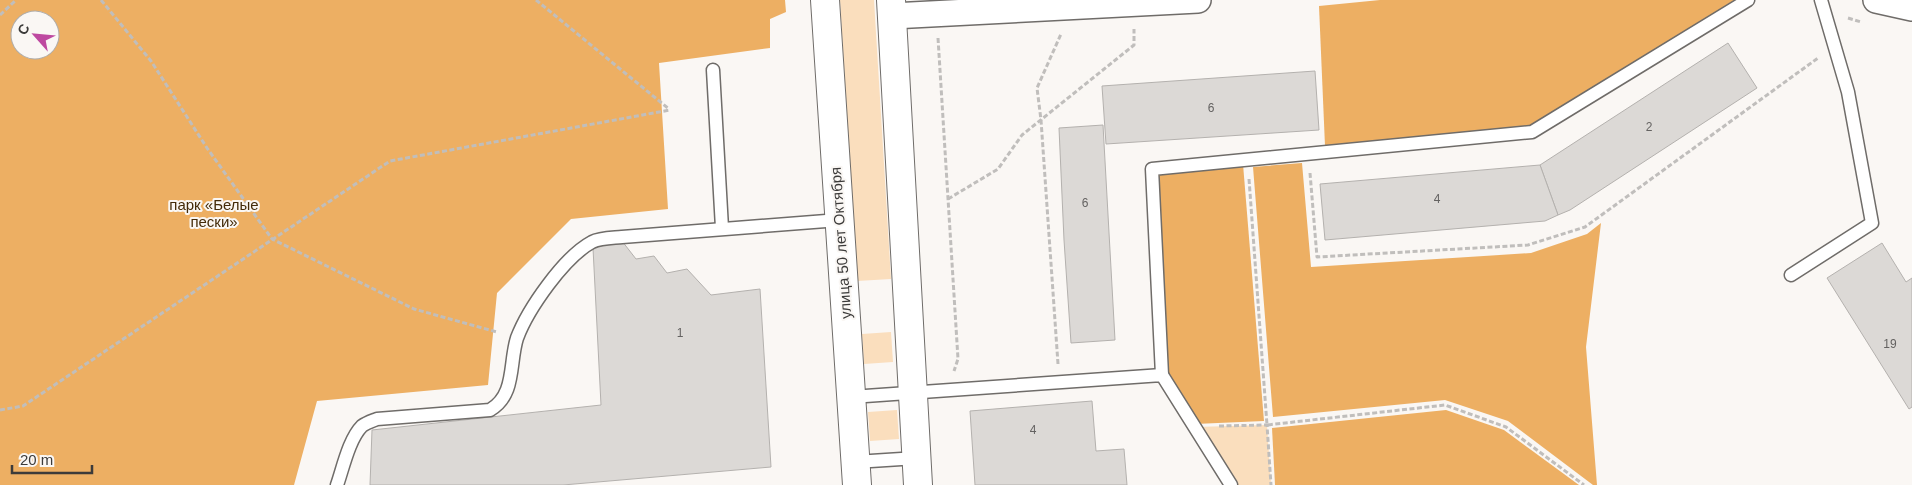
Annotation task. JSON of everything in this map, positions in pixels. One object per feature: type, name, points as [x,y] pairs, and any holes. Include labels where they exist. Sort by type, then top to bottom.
[{"type":"street","name":"улица 50 лет Октября","points":[[825,0],[856,473]]},
{"type":"street","points":[[918,485],[891,8],[937,12],[1198,0]]},
{"type":"street","points":[[1876,0],[1912,8]]},
{"type":"lane","points":[[1231,485],[1162,375],[1152,169],[1532,132],[1748,0]]},
{"type":"lane","points":[[1791,276],[1872,223],[1848,92],[1821,0]]},
{"type":"lane","points":[[713,70],[722,228]]},
{"type":"lane","points":[[338,485],[356,434],[363,425],[376,419],[490,410],[498,406],[507,392],[517,338],[526,319],[544,290],[574,257],[593,242],[622,237],[722,228],[839,220]]},
{"type":"lane","points":[[851,398],[1162,375]]},
{"type":"lane","points":[[856,473],[916,458]]},
{"type":"path","points":[[0,15],[16,0]]},
{"type":"path","points":[[101,0],[151,61],[206,148],[272,239],[414,309],[517,338]]},
{"type":"path","points":[[0,410],[23,406],[390,161],[670,110],[536,0]]},
{"type":"path","points":[[948,199],[998,169],[1022,135],[1134,45],[1134,3]]},
{"type":"path","points":[[1059,383],[1041,120],[1037,88],[1074,6]]},
{"type":"path","points":[[937,12],[958,359],[948,390]]},
{"type":"path","points":[[1309,154],[1317,257],[1528,245],[1585,227],[1835,46]]},
{"type":"path","points":[[1247,160],[1271,485]]},
{"type":"path","points":[[1194,427],[1267,424],[1445,405],[1506,426],[1584,485]]},
{"type":"shaded area","points":[[840,0],[874,0],[891,279],[857,281]]},
{"type":"shaded area","points":[[891,332],[893,362],[864,364],[862,334]]},
{"type":"shaded area","points":[[897,410],[899,439],[870,441],[868,412]]},
{"type":"shaded area","points":[[1267,425],[1271,485],[1231,485],[1194,427]]},
{"type":"green space","name":"парк «Белые пески»","points":[[0,0],[785,0],[786,12],[770,19],[770,48],[659,63],[668,209],[571,219],[497,293],[488,385],[317,401],[294,485],[0,485]]},
{"type":"green space","points":[[1380,0],[1739,0],[1529,127],[1325,146],[1319,6]]},
{"type":"green space","points":[[1302,163],[1311,267],[1531,253],[1587,234],[1601,223],[1586,347],[1597,485],[1593,485],[1508,421],[1445,400],[1273,417],[1253,167]]},
{"type":"green space","points":[[1243,164],[1264,421],[1195,424],[1165,375],[1156,174]]},
{"type":"green space","points":[[1446,410],[1504,430],[1579,485],[1275,485],[1272,428]]},
{"type":"building","points":[[1728,43],[1757,88],[1570,210],[1558,215],[1540,165]]},
{"type":"building","points":[[1315,71],[1319,130],[1106,144],[1102,86]]},
{"type":"building","points":[[1103,125],[1115,340],[1071,343],[1059,128]]},
{"type":"building","points":[[1540,165],[1558,215],[1545,221],[1325,240],[1320,184]]},
{"type":"building","points":[[622,241],[636,259],[654,256],[667,273],[687,269],[711,295],[760,289],[771,467],[563,485],[370,485],[372,430],[601,405],[593,248]]},
{"type":"building","points":[[1882,243],[1906,282],[1912,278],[1912,407],[1909,409],[1827,278]]},
{"type":"building","points":[[1092,401],[1096,451],[1124,449],[1127,485],[975,485],[970,411]]}]
